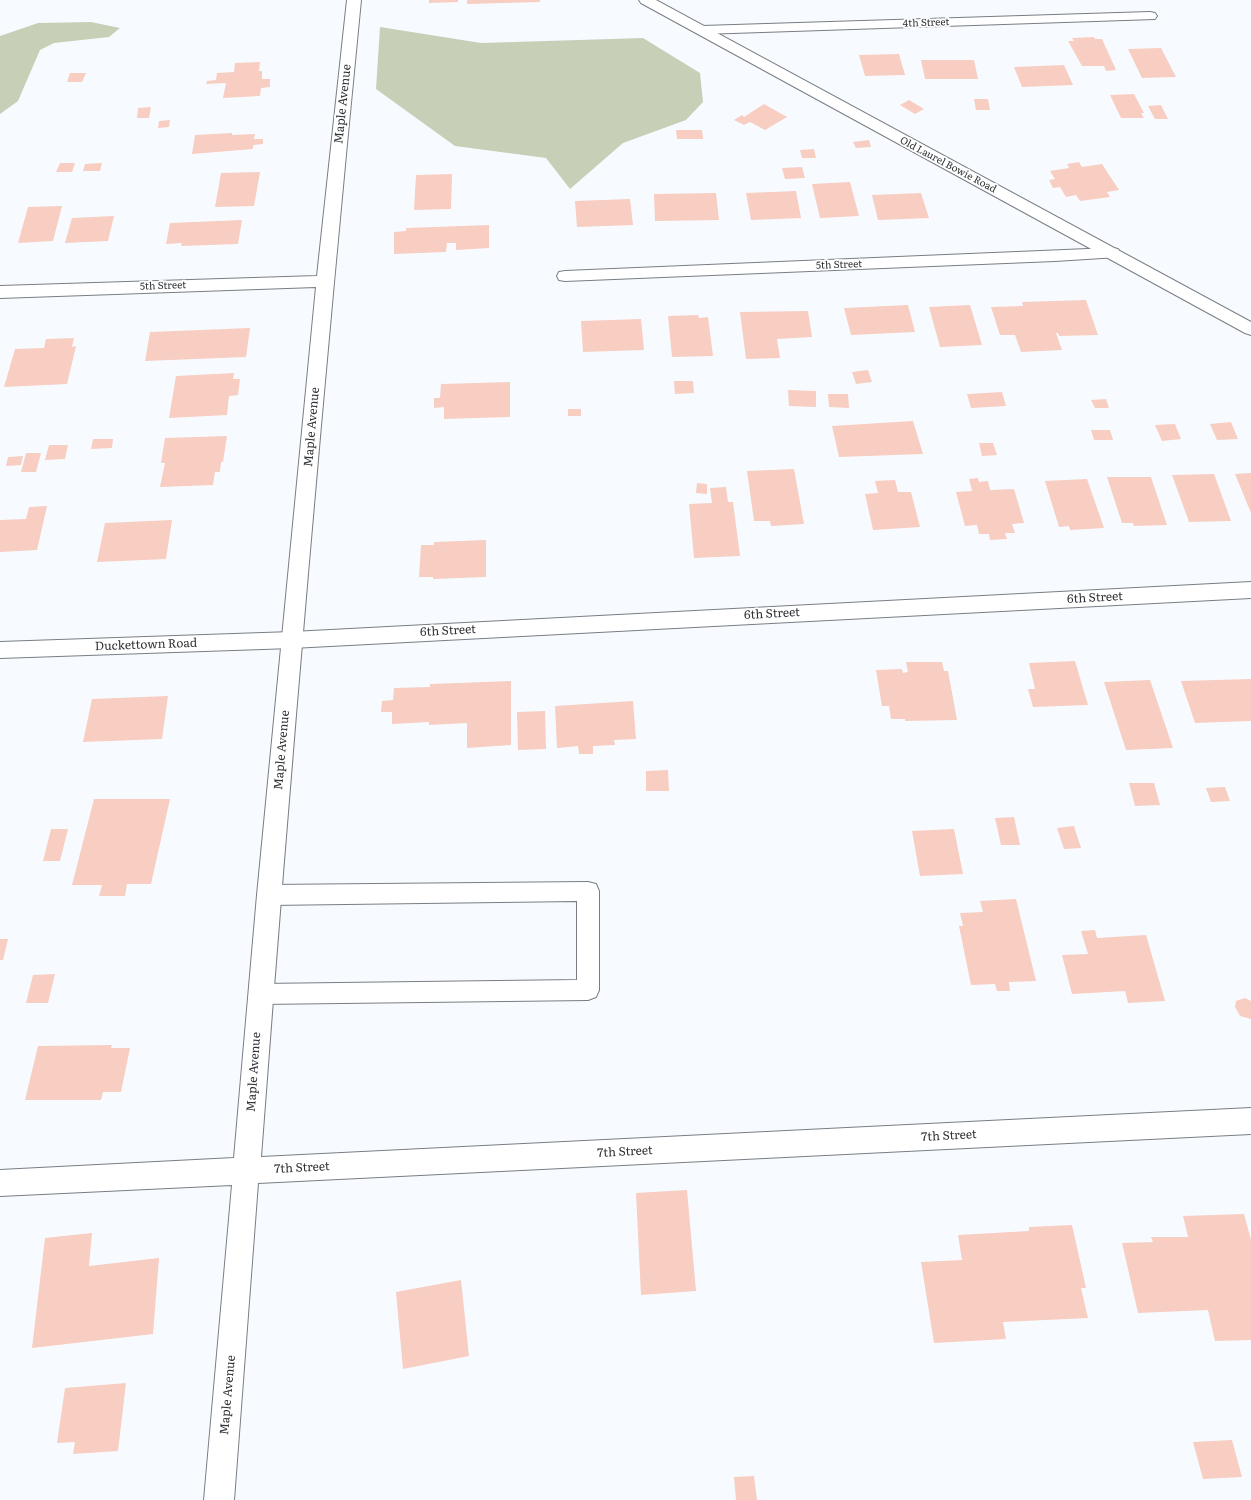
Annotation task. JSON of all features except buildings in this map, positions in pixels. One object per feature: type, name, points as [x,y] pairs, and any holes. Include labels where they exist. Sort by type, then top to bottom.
[{"type":"street","name":"Maple Avenue","points":[[219,1500],[247,1170],[268,895],[325,280],[354,0]]},
{"type":"street","name":"Old Laurel Bowie Road","points":[[646,0],[1251,329]]},
{"type":"street","name":"4th Street","points":[[702,30],[1150,16]]},
{"type":"street","name":"5th Street","points":[[565,276],[1112,253]]},
{"type":"street","name":"5th Street","points":[[0,292],[325,280]]},
{"type":"street","name":"6th Street","points":[[292,640],[1251,590]]},
{"type":"street","name":"Duckettown Road","points":[[0,650],[292,640]]},
{"type":"street","name":"7th Street","points":[[0,1183],[1251,1121]]},
{"type":"lane","points":[[260,994],[588,990],[588,891],[268,895]]},
{"type":"green space","points":[[91,22],[120,28],[109,37],[54,43],[40,50],[18,101],[0,114],[0,36],[38,23]]},
{"type":"green space","points":[[380,27],[481,43],[643,38],[700,73],[703,102],[686,120],[623,143],[570,189],[546,158],[455,146],[376,89]]}]
